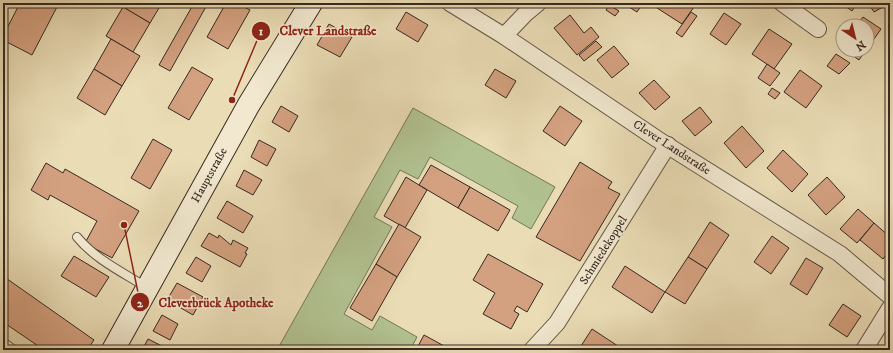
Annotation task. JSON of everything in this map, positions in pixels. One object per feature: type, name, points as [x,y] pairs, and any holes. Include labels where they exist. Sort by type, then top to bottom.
[{"type":"main road","name":"Hauptstraße","points":[[113,350],[248,106],[311,3]]},
{"type":"street","name":"Clever Landstraße","points":[[450,3],[504,36],[668,145],[840,254],[890,296]]},
{"type":"street","points":[[504,36],[538,3]]},
{"type":"street","points":[[782,3],[818,29]]},
{"type":"street","name":"Schmiedekoppel","points":[[532,350],[557,323],[668,145]]},
{"type":"street","points":[[864,350],[890,308]]},
{"type":"lane","points":[[77,237],[84,246],[96,256],[147,287]]},
{"type":"lane","points":[[3,342],[14,350]]},
{"type":"green space","points":[[413,108],[555,187],[531,229],[512,218],[518,206],[430,157],[418,179],[400,170],[374,217],[392,227],[344,314],[372,330],[380,316],[417,337],[410,350],[277,350]]},
{"type":"building","points":[[20,3],[59,3],[32,55],[3,40],[3,36]]},
{"type":"building","points":[[125,3],[162,3],[150,23],[123,7]]},
{"type":"building","points":[[194,3],[208,3],[170,71],[159,65]]},
{"type":"building","points":[[226,3],[237,3],[250,10],[228,49],[207,37]]},
{"type":"building","points":[[623,3],[643,3],[637,12]]},
{"type":"building","points":[[661,3],[696,4],[682,24],[657,8]]},
{"type":"building","points":[[841,3],[857,3],[852,11]]},
{"type":"building","points":[[875,3],[890,3],[874,12],[870,6]]},
{"type":"building","points":[[609,5],[619,11],[615,16],[606,10]]},
{"type":"building","points":[[123,7],[150,23],[133,52],[106,36]]},
{"type":"building","points":[[406,12],[428,25],[418,42],[396,29]]},
{"type":"building","points":[[691,12],[697,16],[682,37],[676,33]]},
{"type":"building","points":[[724,13],[741,24],[726,45],[710,34]]},
{"type":"building","points":[[570,15],[584,33],[591,27],[599,37],[577,55],[554,28]]},
{"type":"building","points":[[329,24],[352,37],[340,57],[317,45]]},
{"type":"building","points":[[875,25],[881,29],[875,38]]},
{"type":"building","points":[[769,29],[792,44],[774,69],[752,54]]},
{"type":"building","points":[[111,39],[140,56],[122,86],[94,69]]},
{"type":"building","points":[[596,41],[602,47],[584,61],[579,55]]},
{"type":"building","points":[[614,46],[629,64],[612,78],[597,60]]},
{"type":"building","points":[[835,55],[835,58],[842,58],[850,63],[839,74],[827,66]]},
{"type":"building","points":[[767,64],[780,73],[770,86],[758,78]]},
{"type":"building","points":[[192,67],[213,79],[189,120],[168,108]]},
{"type":"building","points":[[94,69],[122,86],[105,115],[77,98]]},
{"type":"building","points":[[495,69],[516,81],[506,98],[485,85]]},
{"type":"building","points":[[800,70],[822,86],[806,108],[784,92]]},
{"type":"building","points":[[654,80],[670,97],[655,110],[639,93]]},
{"type":"building","points":[[772,88],[780,93],[775,99],[768,94]]},
{"type":"building","points":[[3,95],[8,97],[3,108]]},
{"type":"building","points":[[281,106],[298,116],[289,132],[272,122]]},
{"type":"building","points":[[560,106],[582,121],[565,146],[543,131]]},
{"type":"building","points":[[700,107],[712,122],[695,136],[682,121]]},
{"type":"building","points":[[742,126],[764,151],[746,168],[724,143]]},
{"type":"building","points":[[153,139],[172,150],[150,189],[131,178]]},
{"type":"building","points":[[259,140],[276,149],[267,166],[251,157]]},
{"type":"building","points":[[783,150],[808,174],[792,192],[767,168]]},
{"type":"building","points":[[580,162],[612,182],[608,188],[620,194],[580,261],[536,237]]},
{"type":"building","points":[[46,163],[63,173],[65,169],[139,211],[112,258],[85,243],[97,221],[50,195],[48,200],[31,190]]},
{"type":"building","points":[[431,165],[470,187],[458,208],[419,185]]},
{"type":"building","points":[[244,170],[262,180],[253,195],[236,186]]},
{"type":"building","points":[[406,177],[427,190],[405,228],[384,216]]},
{"type":"building","points":[[827,177],[845,197],[826,215],[808,195]]},
{"type":"building","points":[[470,187],[510,210],[498,231],[458,208]]},
{"type":"building","points":[[227,201],[253,216],[243,233],[217,218]]},
{"type":"building","points":[[858,209],[874,223],[857,243],[840,229]]},
{"type":"building","points":[[710,222],[729,235],[707,269],[688,257]]},
{"type":"building","points":[[874,223],[890,237],[890,250],[883,259],[860,240]]},
{"type":"building","points":[[399,224],[421,237],[397,277],[376,264]]},
{"type":"building","points":[[209,233],[218,238],[219,235],[231,245],[233,240],[248,248],[245,253],[247,254],[240,267],[201,246]]},
{"type":"building","points":[[772,236],[789,248],[771,274],[754,262]]},
{"type":"building","points":[[488,254],[543,284],[527,312],[517,306],[514,311],[519,314],[511,329],[483,314],[495,293],[473,280]]},
{"type":"building","points":[[74,256],[109,277],[96,297],[61,276]]},
{"type":"building","points":[[196,257],[211,266],[202,282],[186,273]]},
{"type":"building","points":[[688,257],[707,269],[685,304],[665,292]]},
{"type":"building","points":[[806,258],[823,268],[807,295],[790,284]]},
{"type":"building","points":[[376,264],[397,277],[372,321],[350,308]]},
{"type":"building","points":[[625,266],[665,292],[652,313],[612,287]]},
{"type":"building","points":[[3,276],[94,340],[87,350],[44,350],[3,322]]},
{"type":"building","points":[[177,283],[203,297],[193,315],[167,300]]},
{"type":"building","points":[[843,304],[861,316],[847,337],[829,325]]},
{"type":"building","points":[[162,315],[178,324],[170,340],[153,331]]},
{"type":"building","points":[[592,329],[621,348],[620,350],[579,349]]},
{"type":"building","points":[[424,335],[446,347],[444,350],[416,350]]},
{"type":"building","points":[[148,339],[162,346],[160,348],[163,350],[142,350]]},
{"type":"place","name":"Clever Landstraße","points":[[232,100]]},
{"type":"place","name":"Cleverbrück Apotheke","points":[[124,225]]}]
